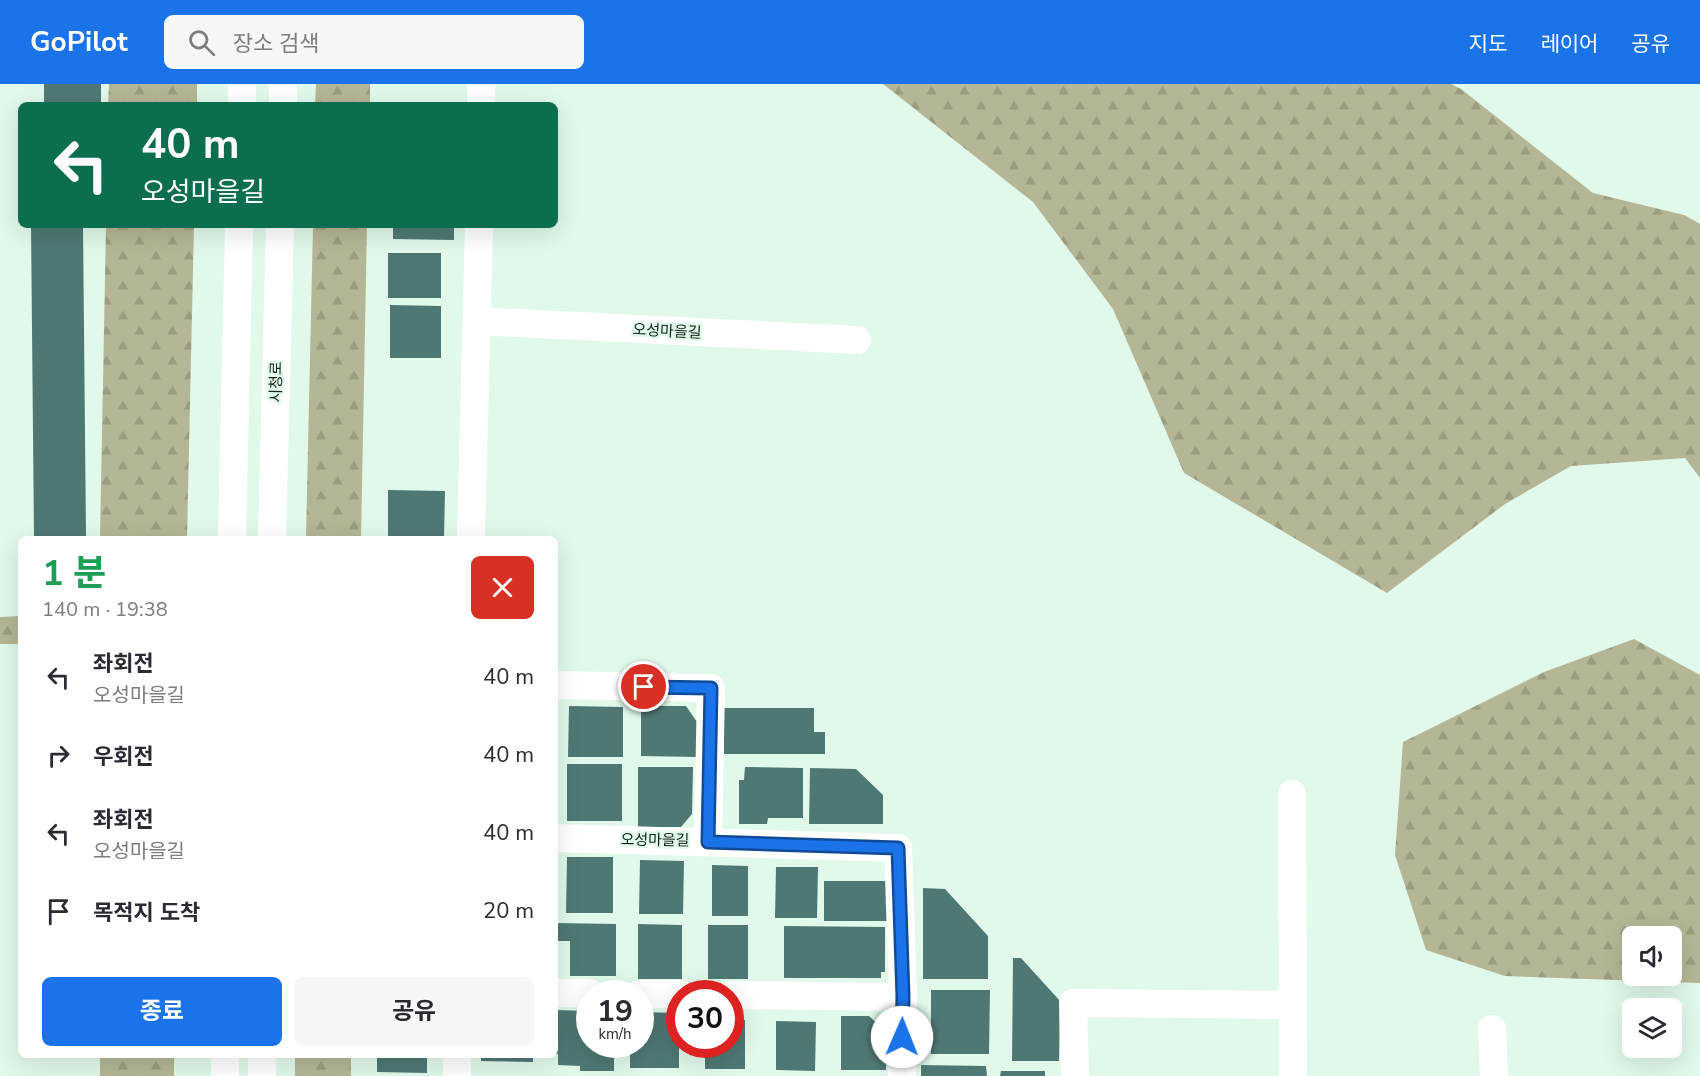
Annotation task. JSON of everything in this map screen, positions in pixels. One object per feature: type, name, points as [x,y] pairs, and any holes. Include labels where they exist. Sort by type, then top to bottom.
[{"type":"street","points":[[242,84],[242,102]]},
{"type":"street","points":[[283,84],[283,102]]},
{"type":"street","points":[[481,102],[482,84]]},
{"type":"street","points":[[232,536],[239,228]]},
{"type":"street","name":"시청로","points":[[272,536],[280,228]]},
{"type":"street","points":[[471,536],[479,228]]},
{"type":"street","name":"오성마을길","points":[[477,321],[857,340]]},
{"type":"street","points":[[558,685],[711,688],[708,842]]},
{"type":"street","points":[[1292,794],[1293,1076]]},
{"type":"street","name":"오성마을길","points":[[558,838],[898,848],[903,997]]},
{"type":"street","points":[[558,993],[576,993]]},
{"type":"street","points":[[744,995],[903,997],[902,1076]]},
{"type":"street","points":[[1075,1076],[1073,1003],[1292,1005]]},
{"type":"street","points":[[1492,1029],[1494,1076]]},
{"type":"street","points":[[225,1058],[225,1076]]},
{"type":"street","points":[[262,1058],[262,1076]]},
{"type":"street","points":[[457,1058],[457,1076]]},
{"type":"green space","points":[[109,84],[197,84],[197,102],[108,102]]},
{"type":"green space","points":[[316,84],[370,84],[370,102],[315,102]]},
{"type":"green space","points":[[883,84],[1451,84],[1461,89],[1593,193],[1684,215],[1700,224],[1700,478],[1685,458],[1571,466],[1505,504],[1387,593],[1184,473],[1113,309],[1033,202]]},
{"type":"green space","points":[[106,228],[194,228],[187,536],[100,536]]},
{"type":"green space","points":[[313,228],[367,228],[361,536],[306,536]]},
{"type":"green space","points":[[18,616],[18,644],[0,644],[0,617]]},
{"type":"green space","points":[[1634,639],[1700,675],[1700,983],[1682,982],[1682,926],[1622,926],[1622,980],[1505,976],[1426,950],[1395,855],[1403,742],[1544,672]]},
{"type":"green space","points":[[100,1058],[174,1058],[174,1076],[100,1076]]},
{"type":"green space","points":[[295,1058],[351,1058],[351,1076],[295,1076]]},
{"type":"building","points":[[44,84],[101,84],[101,102],[44,102]]},
{"type":"building","points":[[31,228],[83,228],[86,536],[34,536]]},
{"type":"building","points":[[393,228],[454,228],[454,240],[393,239]]},
{"type":"building","points":[[388,253],[441,253],[441,298],[388,298]]},
{"type":"building","points":[[390,305],[441,306],[441,358],[390,358]]},
{"type":"building","points":[[388,490],[445,491],[444,536],[388,536]]},
{"type":"building","points":[[569,706],[623,707],[623,757],[568,757]]},
{"type":"building","points":[[641,706],[686,706],[697,722],[697,757],[641,756]]},
{"type":"building","points":[[724,708],[814,708],[814,732],[825,732],[825,754],[724,754]]},
{"type":"building","points":[[567,764],[622,764],[622,821],[567,821]]},
{"type":"building","points":[[638,767],[693,767],[692,814],[681,827],[638,827]]},
{"type":"building","points":[[745,767],[803,768],[803,818],[768,818],[767,824],[739,824],[739,780],[744,780]]},
{"type":"building","points":[[810,768],[856,769],[883,795],[883,824],[809,824]]},
{"type":"building","points":[[567,857],[613,857],[613,913],[566,913]]},
{"type":"building","points":[[640,860],[684,861],[683,914],[639,914]]},
{"type":"building","points":[[712,865],[748,866],[748,916],[712,916]]},
{"type":"building","points":[[776,867],[818,867],[817,918],[775,918]]},
{"type":"building","points":[[824,881],[887,881],[888,921],[824,921]]},
{"type":"building","points":[[923,888],[945,889],[988,936],[988,979],[923,979]]},
{"type":"building","points":[[558,923],[616,924],[616,976],[570,976],[570,941],[558,941]]},
{"type":"building","points":[[638,924],[682,925],[682,979],[638,979]]},
{"type":"building","points":[[708,925],[748,925],[748,979],[708,979]]},
{"type":"building","points":[[784,926],[885,927],[885,972],[881,972],[881,978],[784,978]]},
{"type":"building","points":[[1013,958],[1021,958],[1060,1001],[1059,1061],[1012,1061]]},
{"type":"building","points":[[931,990],[990,990],[989,1054],[931,1054]]},
{"type":"building","points":[[558,1010],[576,1011],[576,1058],[614,1058],[614,1071],[580,1071],[580,1066],[558,1065]]},
{"type":"building","points":[[654,1012],[666,1013],[666,1058],[679,1058],[679,1068],[630,1068],[630,1058],[654,1058]]},
{"type":"building","points":[[841,1016],[869,1016],[886,1032],[886,1070],[841,1070]]},
{"type":"building","points":[[745,1020],[745,1069],[705,1069],[705,1058],[744,1058]]},
{"type":"building","points":[[776,1021],[816,1022],[815,1071],[776,1070]]},
{"type":"building","points":[[377,1058],[427,1058],[427,1073],[377,1072]]},
{"type":"building","points":[[481,1058],[533,1058],[533,1062],[481,1061]]},
{"type":"building","points":[[921,1065],[986,1066],[987,1076],[921,1076]]},
{"type":"building","points":[[1001,1071],[1045,1071],[1045,1076],[1000,1076]]},
{"type":"route","points":[[644,687],[711,688],[708,842],[898,848],[903,997],[902,1037]]}]
